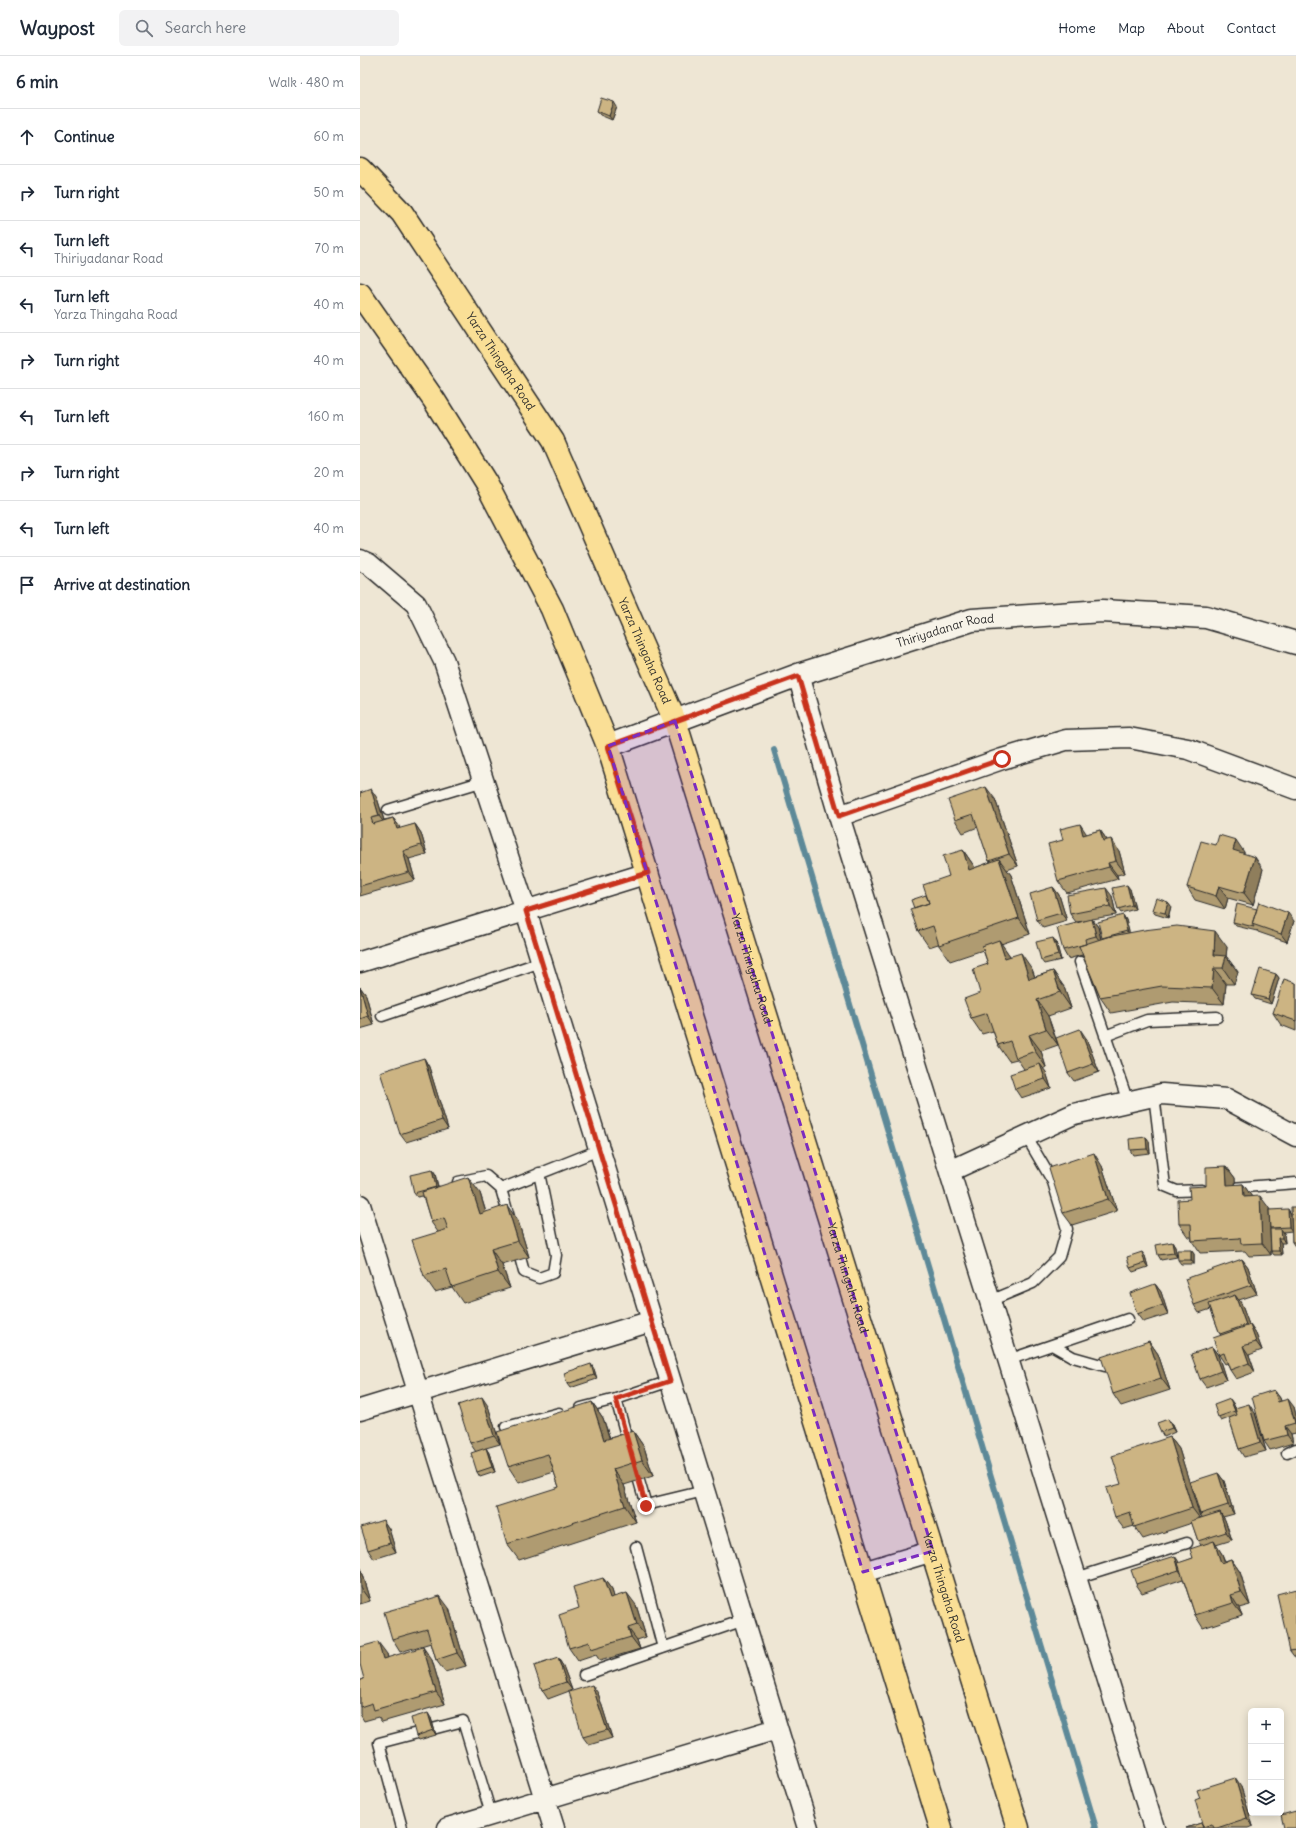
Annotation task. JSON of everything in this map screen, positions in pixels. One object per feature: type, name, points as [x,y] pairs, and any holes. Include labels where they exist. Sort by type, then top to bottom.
[{"type":"main road","name":"Yarza Thingaha Road","points":[[360,169],[402,213],[553,441],[675,721],[1018,1828]]},
{"type":"main road","points":[[360,294],[434,400],[486,484],[552,609],[608,746],[942,1828]]},
{"type":"main road","name":"Thiriyadanar Road","points":[[608,746],[798,676],[972,620],[1102,611],[1206,617],[1296,643]]},
{"type":"street","points":[[360,560],[368,564],[416,604],[444,661],[542,962],[808,1828]]},
{"type":"street","points":[[798,676],[839,816],[1154,1828]]},
{"type":"street","points":[[839,816],[1002,759],[1066,740],[1129,738],[1188,749],[1296,789]]},
{"type":"street","points":[[360,962],[648,873]]},
{"type":"street","points":[[950,1171],[1074,1114],[1162,1094],[1227,1099],[1296,1136]]},
{"type":"street","points":[[360,1205],[554,1828]]},
{"type":"street","points":[[360,1410],[652,1321]]},
{"type":"street","points":[[863,1572],[933,1551]]},
{"type":"street","points":[[448,1828],[777,1729]]},
{"type":"lane","points":[[388,810],[484,781]]},
{"type":"lane","points":[[382,1016],[542,962]]},
{"type":"lane","points":[[1080,962],[1128,1102]]},
{"type":"lane","points":[[1105,1036],[1147,1020],[1217,1017]]},
{"type":"lane","points":[[1154,1095],[1165,1186],[1177,1191],[1296,1183]]},
{"type":"lane","points":[[997,1298],[1033,1283],[1059,1257],[1067,1229],[1053,1182],[1026,1136]]},
{"type":"lane","points":[[501,1189],[599,1150]]},
{"type":"lane","points":[[451,1183],[486,1176],[501,1189],[524,1272],[539,1278],[553,1273],[556,1255],[539,1173]]},
{"type":"lane","points":[[1008,1360],[1128,1319]]},
{"type":"lane","points":[[1052,1345],[1073,1357],[1105,1366]]},
{"type":"lane","points":[[506,1427],[616,1399],[670,1381]]},
{"type":"lane","points":[[616,1399],[646,1506],[704,1491]]},
{"type":"lane","points":[[1076,1578],[1187,1543]]},
{"type":"lane","points":[[636,1547],[663,1648]]},
{"type":"lane","points":[[584,1675],[744,1620]]},
{"type":"lane","points":[[402,1828],[379,1743],[463,1720],[491,1814]]},
{"type":"highlighted area","points":[[675,721],[933,1551],[863,1572],[608,746]]},
{"type":"building","points":[[601,98],[614,102],[609,116],[597,111]]},
{"type":"building","points":[[986,787],[1009,854],[989,861],[973,814],[955,820],[948,800]]},
{"type":"building","points":[[371,789],[379,816],[371,818],[373,824],[393,818],[397,829],[415,824],[421,845],[403,851],[409,872],[360,886],[360,793]]},
{"type":"building","points":[[1080,824],[1083,835],[1100,830],[1103,841],[1111,839],[1116,861],[1108,863],[1109,867],[1058,881],[1048,844],[1063,840],[1060,829]]},
{"type":"building","points":[[1219,835],[1236,840],[1233,850],[1255,857],[1244,893],[1219,886],[1216,896],[1187,887],[1201,841],[1216,845]]},
{"type":"building","points":[[963,850],[969,870],[999,859],[1019,918],[939,945],[933,926],[918,931],[910,909],[929,903],[923,885],[949,876],[943,856]]},
{"type":"building","points":[[1127,885],[1132,905],[1118,909],[1112,888]]},
{"type":"building","points":[[1053,887],[1061,913],[1037,920],[1030,894]]},
{"type":"building","points":[[1106,888],[1110,906],[1070,914],[1067,895]]},
{"type":"building","points":[[926,895],[929,903],[914,908],[911,900]]},
{"type":"building","points":[[1156,898],[1168,902],[1165,913],[1152,910]]},
{"type":"building","points":[[1259,902],[1288,913],[1281,934],[1252,924]]},
{"type":"building","points":[[1237,904],[1257,909],[1252,924],[1254,927],[1233,922]]},
{"type":"building","points":[[1123,915],[1127,931],[1102,938],[1098,922]]},
{"type":"building","points":[[1092,919],[1096,936],[1085,939],[1086,944],[1063,950],[1057,928]]},
{"type":"building","points":[[1177,926],[1215,931],[1214,955],[1226,956],[1223,968],[1214,968],[1212,988],[1162,986],[1100,997],[1079,946],[1107,937]]},
{"type":"building","points":[[1053,938],[1058,955],[1041,960],[1036,942]]},
{"type":"building","points":[[999,940],[1005,958],[1021,953],[1029,979],[1053,971],[1060,992],[1037,1000],[1046,1029],[1029,1035],[1035,1051],[1016,1058],[1010,1041],[998,1045],[987,1013],[971,1018],[964,999],[980,993],[973,969],[988,964],[982,946]]},
{"type":"building","points":[[1260,969],[1276,974],[1268,999],[1252,995]]},
{"type":"building","points":[[1284,979],[1296,983],[1296,1021],[1273,1013]]},
{"type":"building","points":[[360,987],[368,1016],[360,1019]]},
{"type":"building","points":[[1080,1029],[1093,1064],[1068,1073],[1056,1038]]},
{"type":"building","points":[[424,1058],[442,1120],[400,1134],[380,1072]]},
{"type":"building","points":[[1040,1064],[1045,1079],[1015,1089],[1010,1074]]},
{"type":"building","points":[[1146,1137],[1147,1149],[1130,1150],[1129,1139]]},
{"type":"building","points":[[1094,1153],[1108,1199],[1063,1213],[1049,1168]]},
{"type":"building","points":[[1226,1166],[1227,1185],[1243,1184],[1244,1197],[1260,1196],[1262,1243],[1241,1244],[1240,1238],[1192,1241],[1191,1224],[1179,1224],[1178,1200],[1190,1199],[1189,1187],[1206,1186],[1206,1167]]},
{"type":"building","points":[[432,1170],[436,1187],[414,1193],[410,1175]]},
{"type":"building","points":[[468,1177],[480,1214],[507,1205],[518,1241],[491,1249],[498,1272],[452,1287],[446,1269],[424,1276],[412,1240],[448,1229],[444,1218],[431,1222],[422,1192]]},
{"type":"building","points":[[1291,1207],[1296,1207],[1296,1242],[1292,1242]]},
{"type":"building","points":[[1288,1209],[1289,1227],[1270,1228],[1269,1210]]},
{"type":"building","points":[[1270,1229],[1281,1229],[1282,1238],[1278,1238],[1279,1251],[1271,1251]]},
{"type":"building","points":[[1172,1242],[1174,1253],[1158,1255],[1156,1245]]},
{"type":"building","points":[[1177,1250],[1191,1250],[1191,1260],[1178,1260]]},
{"type":"building","points":[[1142,1252],[1145,1263],[1130,1268],[1127,1257]]},
{"type":"building","points":[[1242,1259],[1251,1285],[1194,1305],[1185,1279]]},
{"type":"building","points":[[1155,1284],[1163,1305],[1137,1314],[1130,1293]]},
{"type":"building","points":[[1235,1295],[1246,1325],[1220,1334],[1209,1304]]},
{"type":"building","points":[[1250,1325],[1256,1342],[1243,1346],[1249,1363],[1230,1370],[1224,1353],[1219,1355],[1213,1338]]},
{"type":"building","points":[[1149,1341],[1161,1378],[1113,1394],[1101,1357]]},
{"type":"building","points":[[1212,1347],[1221,1371],[1200,1379],[1191,1354]]},
{"type":"building","points":[[591,1364],[594,1375],[567,1384],[564,1373]]},
{"type":"building","points":[[1274,1390],[1278,1402],[1288,1399],[1295,1423],[1285,1426],[1287,1435],[1264,1441],[1252,1397]]},
{"type":"building","points":[[482,1397],[494,1436],[470,1443],[458,1405]]},
{"type":"building","points":[[1230,1399],[1235,1411],[1218,1417],[1214,1405]]},
{"type":"building","points":[[592,1402],[604,1440],[633,1431],[642,1460],[613,1469],[625,1506],[507,1544],[496,1507],[559,1487],[548,1454],[508,1466],[497,1432]]},
{"type":"building","points":[[1249,1404],[1260,1442],[1239,1449],[1229,1418],[1237,1415],[1235,1408]]},
{"type":"building","points":[[1168,1419],[1172,1428],[1161,1432],[1157,1423]]},
{"type":"building","points":[[1170,1437],[1192,1508],[1134,1527],[1130,1512],[1115,1517],[1106,1488],[1121,1484],[1112,1456]]},
{"type":"building","points":[[486,1448],[492,1467],[477,1472],[471,1453]]},
{"type":"building","points":[[1218,1473],[1228,1505],[1200,1514],[1190,1482]]},
{"type":"building","points":[[1220,1512],[1226,1532],[1198,1541],[1191,1521]]},
{"type":"building","points":[[383,1520],[390,1543],[368,1550],[361,1527]]},
{"type":"building","points":[[1214,1541],[1221,1563],[1231,1559],[1241,1592],[1231,1595],[1233,1603],[1195,1615],[1178,1563],[1193,1558],[1190,1549]]},
{"type":"building","points":[[1175,1556],[1179,1570],[1136,1584],[1131,1570]]},
{"type":"building","points":[[603,1578],[610,1598],[627,1593],[637,1625],[628,1628],[631,1637],[591,1649],[589,1642],[569,1648],[559,1615],[579,1608],[573,1587]]},
{"type":"building","points":[[1296,1589],[1296,1650],[1290,1651],[1277,1594]]},
{"type":"building","points":[[440,1596],[457,1653],[436,1660],[427,1629],[392,1639],[384,1612]]},
{"type":"building","points":[[378,1642],[383,1659],[423,1647],[436,1692],[374,1710],[372,1703],[360,1707],[360,1680],[364,1679],[360,1664],[360,1647]]},
{"type":"building","points":[[558,1658],[566,1682],[542,1690],[534,1666]]},
{"type":"building","points":[[592,1685],[607,1730],[583,1737],[569,1692]]},
{"type":"building","points":[[428,1713],[433,1730],[416,1736],[411,1718]]},
{"type":"building","points":[[1235,1778],[1247,1818],[1217,1828],[1214,1828],[1212,1824],[1203,1827],[1195,1800],[1200,1798],[1197,1790]]},
{"type":"building","points":[[1296,1811],[1296,1828],[1284,1828],[1281,1816],[1284,1816],[1284,1814]]},
{"type":"building","points":[[1201,1823],[1203,1828],[1186,1828]]},
{"type":"waterway","points":[[774,750],[1096,1828]]},
{"type":"route","points":[[646,1506],[616,1399],[670,1381],[526,911],[648,873],[608,746],[798,676],[839,816],[1002,759]]}]
